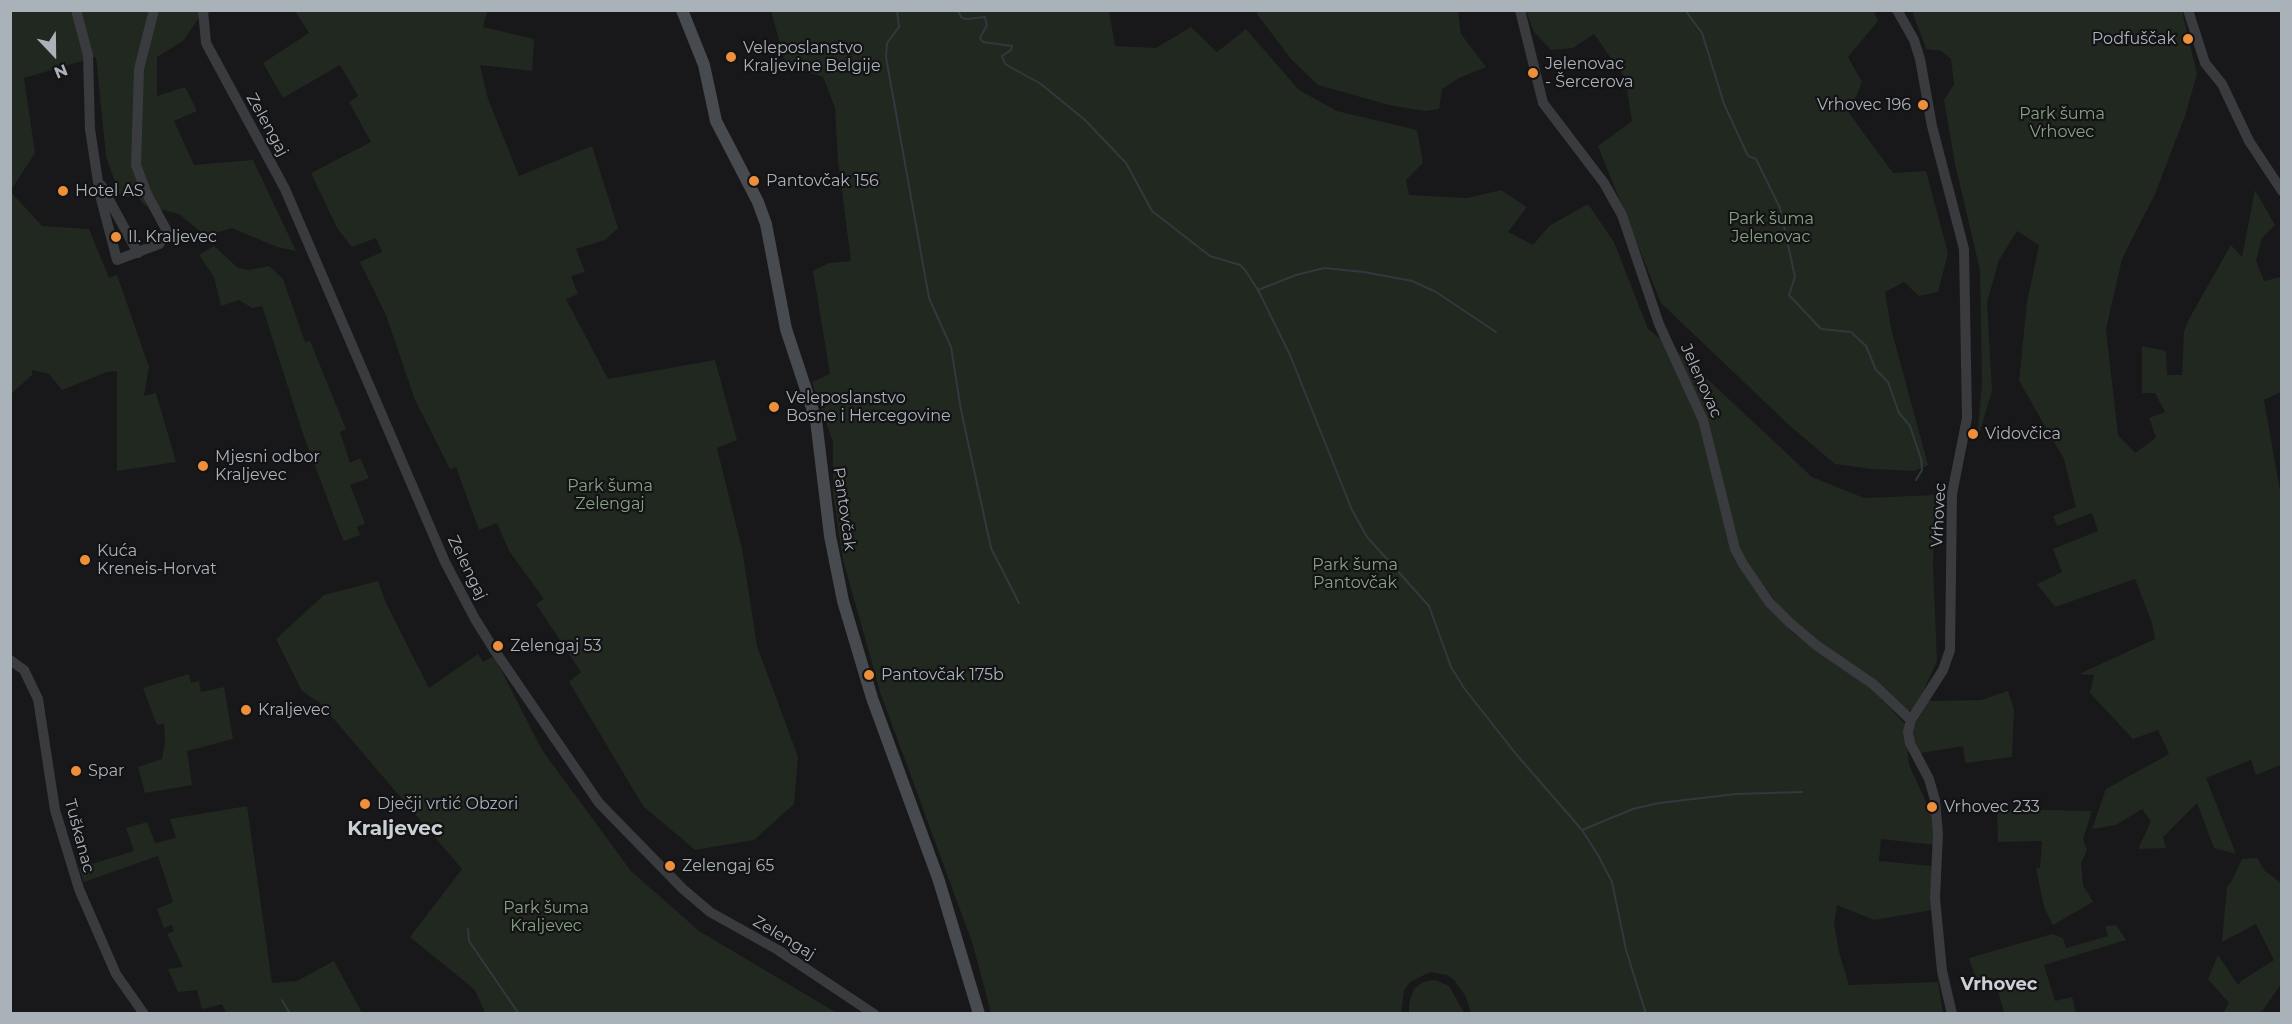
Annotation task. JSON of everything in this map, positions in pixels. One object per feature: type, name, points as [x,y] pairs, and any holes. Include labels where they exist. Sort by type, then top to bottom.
[{"type":"main road","name":"Pantovčak","points":[[682,10],[704,65],[716,121],[758,202],[766,224],[786,329],[816,420],[830,536],[843,601],[872,698],[939,882],[979,1014]]},
{"type":"street","points":[[76,10],[88,55],[90,129],[97,179],[117,260],[159,244],[168,233],[147,194],[136,165],[139,69],[154,10]]},
{"type":"street","name":"Zelengaj","points":[[203,10],[206,43],[285,189],[445,562],[495,651],[599,802],[683,889],[710,912],[778,950],[874,1014]]},
{"type":"street","name":"Jelenovac","points":[[1520,10],[1543,104],[1604,183],[1625,224],[1659,324],[1703,420],[1735,549],[1743,564],[1769,602],[1789,622],[1816,645],[1873,684],[1911,720]]},
{"type":"street","name":"Vrhovec","points":[[1897,10],[1914,40],[1920,59],[1932,126],[1964,249],[1966,291],[1967,418],[1953,494],[1950,650],[1943,670],[1911,720]]},
{"type":"street","points":[[2188,10],[2205,63],[2222,84],[2249,141],[2282,191]]},
{"type":"street","points":[[97,179],[138,253]]},
{"type":"street","name":"Tuškanac","points":[[10,660],[24,670],[38,699],[55,810],[79,889],[111,965],[144,1014]]},
{"type":"street","points":[[1911,720],[1910,743],[1929,779],[1938,817],[1935,890],[1942,971],[1952,1014]]},
{"type":"green space","points":[[11,11],[214,11],[199,18],[183,41],[157,57],[157,96],[185,87],[197,111],[174,121],[194,165],[253,160],[296,251],[277,247],[232,228],[206,236],[179,214],[144,205],[136,194],[121,199],[106,156],[96,57],[24,78],[35,153],[11,190]]},
{"type":"green space","name":"Park šuma Zelengaj","points":[[295,11],[487,11],[483,27],[534,39],[532,71],[480,65],[488,99],[519,176],[592,146],[618,228],[605,240],[576,249],[585,272],[571,276],[578,294],[566,299],[608,379],[715,360],[737,440],[717,448],[742,549],[757,646],[798,757],[794,804],[754,840],[695,850],[643,806],[569,682],[581,672],[536,604],[544,599],[509,551],[497,523],[479,530],[456,467],[450,469],[415,400],[386,315],[360,262],[382,252],[376,238],[352,247],[337,228],[311,173],[371,142],[349,102],[358,96],[340,65],[283,98],[263,63],[309,33]]},
{"type":"green space","name":"Park šuma Pantovčak","points":[[771,11],[1109,11],[1115,46],[1156,48],[1191,27],[1217,52],[1246,29],[1299,90],[1337,111],[1417,130],[1423,163],[1406,180],[1409,195],[1467,198],[1501,190],[1527,207],[1508,232],[1533,245],[1549,226],[1588,204],[1614,242],[1648,329],[1686,359],[1812,477],[1864,498],[1935,495],[1933,565],[1937,661],[1917,705],[1907,713],[1866,673],[1824,648],[1790,620],[1745,561],[1737,543],[1703,415],[1697,417],[1734,551],[1771,608],[1793,633],[1869,686],[1905,724],[1909,765],[1934,819],[1936,845],[1881,839],[1879,861],[1932,866],[1931,885],[1928,886],[1931,887],[1932,910],[1874,920],[1837,905],[1834,923],[1839,952],[1849,985],[1938,982],[1943,1013],[1471,1013],[1466,997],[1454,980],[1447,975],[1430,972],[1410,982],[1404,990],[1401,1013],[991,1013],[973,945],[880,692],[843,560],[833,493],[833,442],[812,382],[830,374],[813,271],[829,263],[851,261],[838,161],[835,108],[823,77],[786,65]]},
{"type":"green space","points":[[1258,11],[1458,11],[1461,34],[1486,67],[1459,78],[1442,89],[1439,109],[1425,111],[1389,105],[1318,85],[1291,59],[1257,14]]},
{"type":"green space","name":"Park šuma Jelenovac","points":[[1526,11],[1874,11],[1878,21],[1848,57],[1862,82],[1849,113],[1893,173],[1926,171],[1948,253],[1938,292],[1919,296],[1904,282],[1885,292],[1891,328],[1928,465],[1915,471],[1871,469],[1835,464],[1790,426],[1661,303],[1598,146],[1632,121],[1625,78],[1594,34],[1573,48],[1551,50],[1534,32]]},
{"type":"green space","name":"Park šuma Vrhovec","points":[[1912,11],[2182,11],[2197,74],[2185,116],[2155,194],[2122,259],[2106,329],[2118,435],[2135,453],[2156,438],[2149,418],[2165,412],[2155,393],[2142,393],[2142,346],[2166,351],[2167,375],[2182,375],[2184,332],[2189,319],[2231,245],[2242,257],[2255,190],[2275,225],[2262,238],[2256,261],[2264,281],[2281,277],[2281,392],[2264,400],[2281,496],[2281,765],[2256,775],[2251,760],[2206,778],[2236,854],[2214,848],[2197,803],[2163,837],[2166,848],[2138,849],[2151,821],[2142,809],[2116,825],[2092,829],[2106,789],[2169,754],[2158,730],[2133,739],[2090,693],[2094,675],[2079,674],[2155,639],[2152,623],[2135,579],[2055,607],[2037,584],[2062,572],[2053,549],[2098,531],[2092,513],[2057,526],[2053,516],[2076,507],[2064,459],[2019,381],[2027,302],[2039,245],[2017,231],[1999,260],[1987,302],[1992,391],[1977,441],[1982,384],[1980,270],[1955,164],[1944,100],[1954,84],[1951,59],[1941,51],[1926,49]]},
{"type":"green space","points":[[11,192],[42,226],[89,229],[109,278],[117,275],[149,367],[144,396],[156,393],[176,462],[117,471],[117,371],[107,372],[62,390],[49,374],[32,370],[32,375],[11,394]]},
{"type":"green space","points":[[214,246],[238,268],[249,270],[269,266],[283,279],[305,342],[310,341],[346,429],[340,432],[350,463],[360,458],[369,478],[350,485],[365,523],[357,527],[360,535],[344,541],[339,530],[303,434],[262,306],[252,308],[239,300],[221,306],[214,277],[199,255]]},
{"type":"green space","name":"Park šuma Kraljevec","points":[[378,581],[386,603],[429,688],[478,654],[483,662],[494,656],[542,750],[631,871],[699,931],[837,1013],[485,1013],[475,990],[410,937],[462,869],[320,703],[302,691],[276,639],[324,595]]},
{"type":"green space","points":[[189,674],[191,683],[199,681],[201,692],[224,687],[233,739],[187,751],[192,785],[145,793],[138,767],[162,759],[165,742],[164,724],[157,725],[143,688]]},
{"type":"green space","points":[[2008,691],[2014,709],[2012,757],[1965,763],[1963,746],[1921,753],[1914,739],[1914,726],[1929,701],[1981,700]]},
{"type":"green space","points":[[247,806],[272,983],[297,981],[334,961],[362,1013],[226,1013],[222,1004],[202,1009],[197,990],[178,992],[168,969],[183,967],[167,934],[174,931],[172,925],[164,928],[157,909],[173,902],[158,856],[84,882],[79,868],[134,851],[126,828],[147,822],[155,843],[176,838],[170,819]]},
{"type":"green space","points":[[1997,809],[2092,811],[2083,839],[2087,850],[2081,863],[2083,885],[2093,902],[2053,925],[2044,907],[2036,868],[2040,868],[2042,841],[1998,842]]},
{"type":"green space","points":[[2257,858],[2265,871],[2281,883],[2281,984],[2261,1013],[2223,1013],[2229,1003],[2208,979],[2218,955],[2238,985],[2274,960],[2256,924],[2222,942],[2227,886],[2242,859]]},
{"type":"green space","points":[[2116,925],[2126,940],[2044,965],[2055,1001],[2072,997],[2076,1013],[2000,1013],[2004,1012],[1994,978],[1977,982],[1969,958],[2052,934],[2063,938],[2066,948],[2108,936],[2105,926]]},
{"type":"green space","points":[[1435,980],[1449,986],[1464,1013],[1409,1013],[1409,1003],[1414,989],[1423,982]]},
{"type":"waterway","points":[[897,10],[899,27],[887,43],[886,57],[929,298],[951,347],[961,410],[991,548],[1019,603]]},
{"type":"waterway","points":[[957,10],[962,18],[985,17],[987,25],[980,38],[983,42],[1012,46],[1011,50],[1002,56],[1005,64],[1041,84],[1085,120],[1126,163],[1152,211],[1210,256],[1240,265],[1245,270],[1258,290],[1290,355],[1352,510],[1367,537],[1429,606],[1451,667],[1464,688],[1516,754],[1582,830],[1598,855],[1612,882],[1626,950],[1646,1014]]},
{"type":"waterway","points":[[1685,10],[1702,33],[1724,104],[1748,156],[1756,159],[1780,208],[1795,277],[1789,295],[1821,329],[1851,332],[1866,346],[1876,370],[1888,382],[1899,413],[1910,426],[1921,459],[1922,470],[1916,480]]},
{"type":"waterway","points":[[1258,290],[1296,275],[1324,268],[1364,272],[1412,281],[1436,292],[1496,332]]},
{"type":"waterway","points":[[1582,830],[1633,809],[1659,803],[1736,794],[1802,792]]},
{"type":"waterway","points":[[468,929],[469,941],[519,1014]]},
{"type":"waterway","points":[[282,1000],[290,1014]]},
{"type":"place","name":"Podfuščak","points":[[2188,39]]},
{"type":"place","name":"Veleposlanstvo Kraljevine Belgije","points":[[731,57]]},
{"type":"place","name":"Jelenovac - Šercerova","points":[[1533,73]]},
{"type":"place","name":"Vrhovec 196","points":[[1923,105]]},
{"type":"place","name":"Pantovčak 156","points":[[754,181]]},
{"type":"place","name":"Hotel AS","points":[[63,191]]},
{"type":"place","name":"II. Kraljevec","points":[[116,237]]},
{"type":"place","name":"Veleposlanstvo Bosne i Hercegovine","points":[[774,407]]},
{"type":"place","name":"Vidovčica","points":[[1973,434]]},
{"type":"place","name":"Mjesni odbor Kraljevec","points":[[203,466]]},
{"type":"place","name":"Kuća Kreneis-Horvat","points":[[85,560]]},
{"type":"place","name":"Zelengaj 53","points":[[498,646]]},
{"type":"place","name":"Pantovčak 175b","points":[[869,675]]},
{"type":"place","name":"Kraljevec","points":[[246,710]]},
{"type":"place","name":"Spar","points":[[76,771]]},
{"type":"place","name":"Dječji vrtić Obzori","points":[[365,804]]},
{"type":"place","name":"Vrhovec 233","points":[[1932,807]]},
{"type":"place","name":"Zelengaj 65","points":[[670,866]]},
{"type":"district","name":"Kraljevec","points":[[395,829]]},
{"type":"district","name":"Vrhovec","points":[[1999,985]]}]
